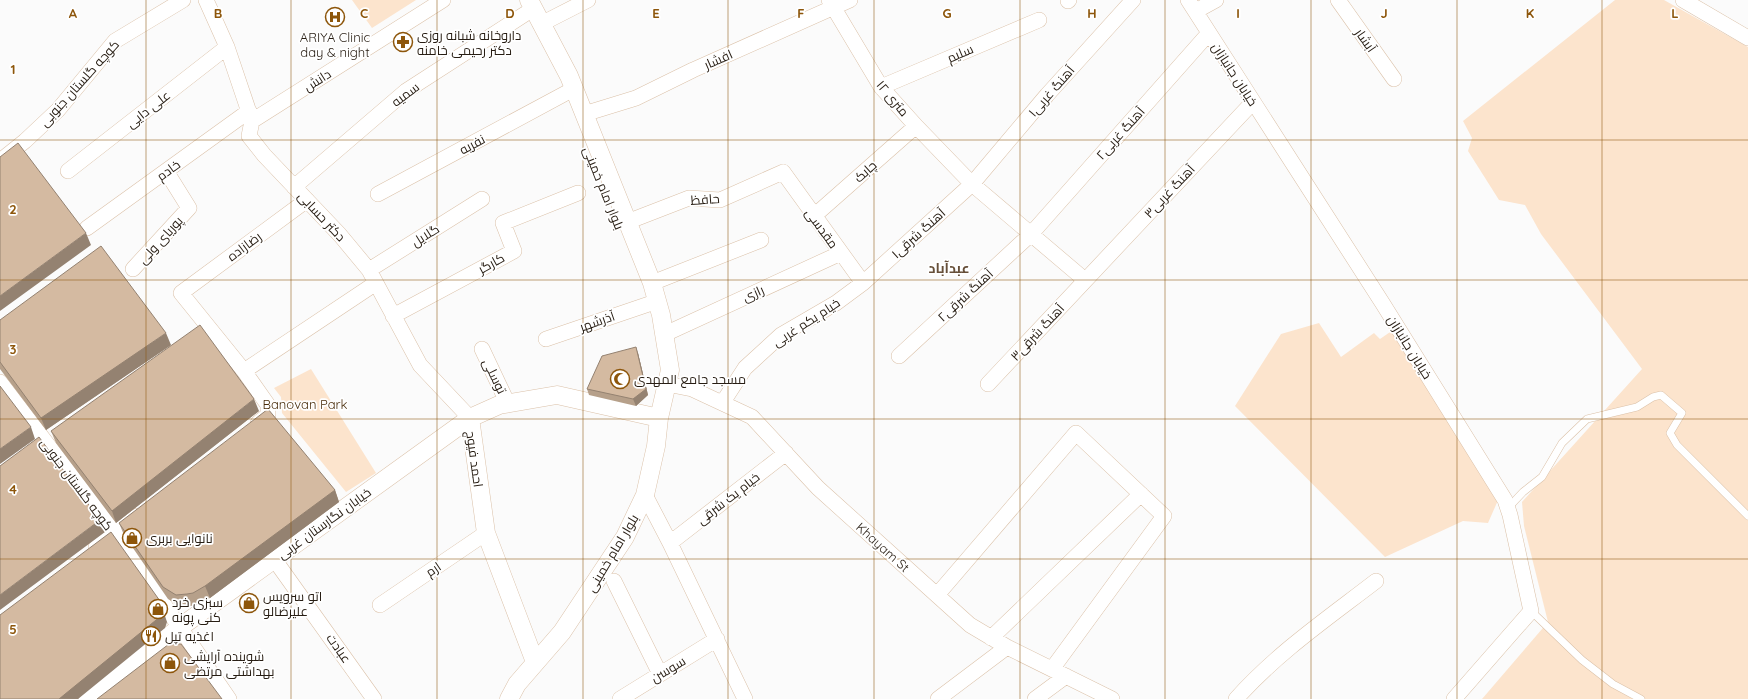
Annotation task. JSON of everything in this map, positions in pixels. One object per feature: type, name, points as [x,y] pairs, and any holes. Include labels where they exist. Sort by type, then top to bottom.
[{"type":"street","name":"کوچه گلستان جنوبی","points":[[0,160],[25,141],[58,110],[115,40],[182,0]]},
{"type":"street","name":"دکتر حسابی","points":[[206,0],[227,47],[251,116],[249,136],[264,155],[340,235],[369,270],[420,365],[470,418]]},
{"type":"street","name":"دانش","points":[[251,116],[443,0]]},
{"type":"street","points":[[541,24],[588,0]]},
{"type":"street","name":"افشار","points":[[584,114],[636,98],[832,4],[850,0]]},
{"type":"street","name":"آهنگ غربی۱","points":[[972,184],[1047,95],[1133,0]]},
{"type":"street","points":[[1192,6],[1216,0]]},
{"type":"street","name":"آبشار","points":[[1338,0],[1394,79]]},
{"type":"street","points":[[1683,0],[1748,38]]},
{"type":"street","name":"۱۲ متری","points":[[832,4],[881,87],[916,126],[972,184],[1085,280]]},
{"type":"street","name":"بلوار امام خمینی","points":[[509,699],[517,684],[562,632],[624,536],[645,495],[656,446],[659,418],[670,370],[661,316],[652,283],[569,76],[541,24],[524,5]]},
{"type":"street","name":"بلوار امام خمینی","points":[[524,5],[566,93],[649,304],[662,371],[667,384]]},
{"type":"street","name":"سمیه","points":[[294,187],[406,91],[524,5]]},
{"type":"street","name":"خیابان جانبازان","points":[[1192,6],[1387,310],[1505,500],[1531,611]]},
{"type":"street","name":"سلیم","points":[[881,87],[1039,20]]},
{"type":"street","name":"آهنگ غربی۲","points":[[1031,234],[1209,33]]},
{"type":"street","name":"علی دایی","points":[[68,171],[227,47]]},
{"type":"street","name":"نفریه","points":[[378,194],[566,93]]},
{"type":"street","name":"آهنگ غربی۳","points":[[1085,280],[1253,102]]},
{"type":"street","name":"خادم","points":[[87,228],[166,171],[251,116]]},
{"type":"street","name":"چابک","points":[[814,216],[916,126]]},
{"type":"street","name":"پوریای ولی","points":[[134,269],[189,208],[166,171]]},
{"type":"street","name":"حافظ","points":[[627,222],[689,198],[720,200],[783,172]]},
{"type":"street","name":"مقدسی","points":[[783,172],[863,283]]},
{"type":"street","name":"آهنگ شرقی۱","points":[[863,283],[972,184]]},
{"type":"street","name":"کارگر","points":[[394,316],[514,251],[504,223],[578,193]]},
{"type":"street","name":"رضازاده","points":[[244,371],[182,293],[306,200]]},
{"type":"street","name":"گلایل","points":[[369,270],[482,200]]},
{"type":"street","name":"آهنگ شرقی۲","points":[[899,356],[1031,234]]},
{"type":"street","points":[[652,283],[761,240]]},
{"type":"street","name":"رازی","points":[[664,334],[841,253]]},
{"type":"street","name":"آهنگ شرقی۳","points":[[988,384],[1085,280]]},
{"type":"street","points":[[244,434],[268,415],[268,405],[244,371],[376,283]]},
{"type":"street","name":"خیام یکم غربی","points":[[723,402],[745,368],[781,335],[836,303],[863,283]]},
{"type":"street","name":"آذرشهر","points":[[546,339],[649,304]]},
{"type":"street","name":"توسلی","points":[[482,349],[508,404]]},
{"type":"street","name":"کوچه گلستان جنوبی","points":[[0,382],[115,533],[229,699]]},
{"type":"street","name":"Khayam St","points":[[667,384],[692,389],[723,402],[752,417],[818,488],[970,625],[1007,647],[1066,676],[1104,697]]},
{"type":"street","name":"احمد فیوج","points":[[535,662],[486,533],[470,418],[499,405],[557,395],[659,418]]},
{"type":"street","name":"خیابان نگارستان غربی","points":[[88,699],[179,628],[470,418]]},
{"type":"street","points":[[32,451],[57,432]]},
{"type":"street","points":[[937,595],[1076,433],[1164,516],[1052,669]]},
{"type":"street","name":"خیام یک شرقی","points":[[670,542],[786,452]]},
{"type":"street","points":[[991,638],[1141,494]]},
{"type":"street","points":[[645,495],[670,542],[745,699]]},
{"type":"street","points":[[83,557],[146,510]]},
{"type":"street","name":"ارم","points":[[380,605],[486,533]]},
{"type":"street","name":"عبادت","points":[[274,559],[374,699]]},
{"type":"street","points":[[614,581],[660,674]]},
{"type":"street","points":[[1236,699],[1257,676],[1288,648],[1376,581]]},
{"type":"street","points":[[1454,699],[1531,611]]},
{"type":"street","name":"سوسن","points":[[620,699],[717,639]]},
{"type":"street","points":[[938,699],[1007,647]]},
{"type":"street","points":[[1035,699],[1066,676]]},
{"type":"lane","points":[[1508,509],[1522,492],[1542,476],[1562,443],[1587,419],[1637,407],[1653,397],[1661,395],[1682,414],[1670,433],[1677,445],[1748,516]]},
{"type":"lane","points":[[1531,611],[1582,660],[1613,684],[1641,699]]},
{"type":"green space","points":[[352,0],[416,0],[372,28]]},
{"type":"green space","points":[[1615,0],[1664,0],[1748,47],[1748,699],[1482,699],[1548,622],[1524,526],[1522,502],[1642,369],[1541,234],[1525,205],[1499,200],[1468,151],[1472,138],[1463,121]]},
{"type":"green space","points":[[1319,323],[1341,357],[1374,333],[1380,339],[1393,330],[1499,498],[1488,523],[1463,521],[1385,557],[1235,406],[1281,334]]},
{"type":"green space","name":"Banovan Park","points":[[311,369],[376,473],[346,492],[282,413],[281,397],[274,388]]},
{"type":"building","points":[[18,143],[86,233],[0,296],[0,157]]},
{"type":"building","points":[[101,246],[166,333],[41,418],[0,362],[0,320]]},
{"type":"building","points":[[200,325],[254,399],[112,511],[51,431]]},
{"type":"building","name":"مسجد جامع المهدی","points":[[636,347],[646,389],[633,399],[587,389],[602,356]]},
{"type":"building","points":[[0,386],[31,427],[0,449]]},
{"type":"building","points":[[268,409],[335,490],[205,586],[193,593],[176,595],[163,587],[119,523]]},
{"type":"building","points":[[39,437],[100,520],[0,595],[0,466]]},
{"type":"building","points":[[111,532],[160,601],[162,610],[161,616],[59,699],[0,699],[0,615]]},
{"type":"building","points":[[169,644],[181,644],[222,699],[97,699]]},
{"type":"place","name":"ARIYA Clinic day & night","points":[[335,17]]},
{"type":"place","name":"داروخانه شبانه روزی دکتر رحیمی خامنه","points":[[403,42]]},
{"type":"place","name":"مسجد جامع المهدی","points":[[620,379]]},
{"type":"place","name":"نانوایی بربری","points":[[132,538]]},
{"type":"place","name":"اتو سرویس علیرضالو","points":[[249,603]]},
{"type":"place","name":"سبزی خرد کنی پونه","points":[[158,609]]},
{"type":"place","name":"اغذیه تپل","points":[[151,636]]},
{"type":"place","name":"شوینده آرایشی بهداشتی مرتضی","points":[[170,663]]},
{"type":"district","name":"عبدآباد","points":[[949,268]]}]
